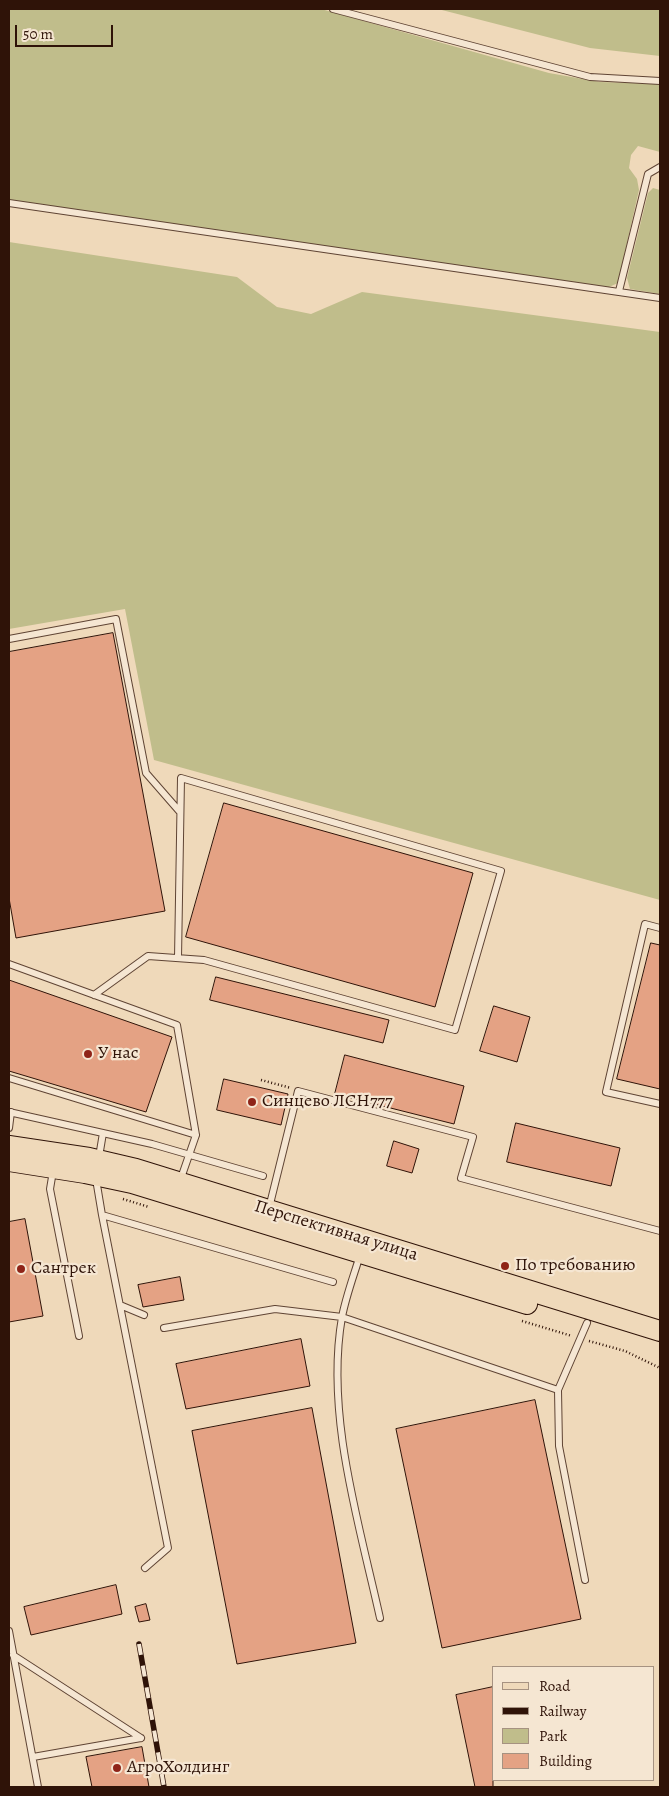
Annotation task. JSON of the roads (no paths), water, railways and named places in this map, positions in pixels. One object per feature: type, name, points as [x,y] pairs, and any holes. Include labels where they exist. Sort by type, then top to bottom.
[{"type":"main road","name":"Перспективная улица","points":[[9,1146],[98,1176],[178,1189],[363,1246],[660,1331]]},
{"type":"main road","name":"Перспективная улица","points":[[9,1161],[54,1160]]},
{"type":"main road","name":"Перспективная улица","points":[[363,1246],[584,1331],[660,1345]]},
{"type":"lane","points":[[333,9],[590,77],[660,81]]},
{"type":"lane","points":[[620,291],[648,174],[660,168]]},
{"type":"lane","points":[[9,202],[660,298]]},
{"type":"lane","points":[[9,639],[116,620],[146,773],[180,812]]},
{"type":"lane","points":[[94,995],[148,956],[204,960],[455,1030],[501,871],[181,778],[178,958]]},
{"type":"lane","points":[[660,928],[645,924],[606,1092],[660,1104]]},
{"type":"lane","points":[[9,964],[177,1025],[196,1135],[178,1189]]},
{"type":"lane","points":[[9,1078],[196,1135]]},
{"type":"lane","points":[[267,1216],[298,1090],[473,1137],[461,1178],[660,1231]]},
{"type":"lane","points":[[9,1128],[10,1112],[190,1154],[263,1176]]},
{"type":"lane","points":[[102,1133],[98,1176],[102,1215],[168,1548],[145,1568]]},
{"type":"lane","points":[[54,1160],[50,1189],[78,1336]]},
{"type":"lane","points":[[102,1215],[333,1282]]},
{"type":"lane","points":[[363,1246],[342,1317],[339,1361],[339,1428],[380,1618]]},
{"type":"lane","points":[[120,1306],[144,1315]]},
{"type":"lane","points":[[164,1328],[275,1309],[342,1317],[558,1390]]},
{"type":"lane","points":[[584,1331],[558,1390],[559,1446],[585,1580]]},
{"type":"lane","points":[[9,1631],[38,1787]]},
{"type":"lane","points":[[13,1655],[141,1738],[33,1757]]},
{"type":"railway","points":[[139,1644],[164,1787]]},
{"type":"place","name":"У нас","points":[[88,1054]]},
{"type":"place","name":"Синцево ЛСН777","points":[[252,1102]]},
{"type":"place","name":"По требованию","points":[[505,1266]]},
{"type":"place","name":"Сантрек","points":[[21,1269]]},
{"type":"place","name":"АгроХолдинг","points":[[117,1768]]}]
